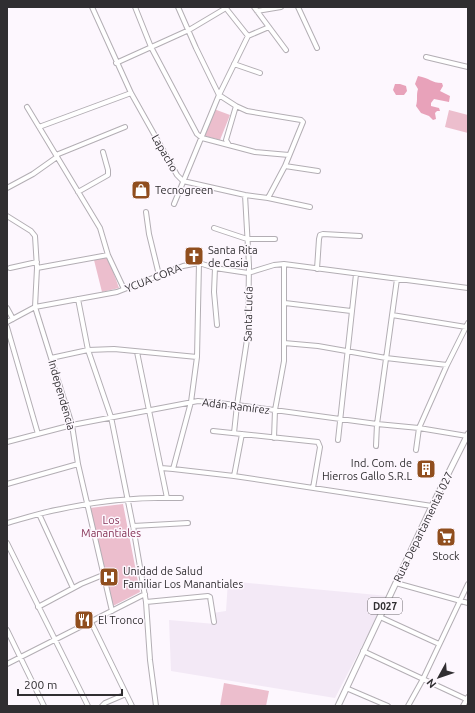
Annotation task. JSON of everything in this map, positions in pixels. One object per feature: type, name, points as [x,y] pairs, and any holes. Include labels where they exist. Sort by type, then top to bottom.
[{"type":"main road","name":"Ruta Departamental 027","points":[[338,706],[432,506],[468,435]]},
{"type":"street","name":"Lapacho","points":[[92,7],[130,93],[177,174],[183,181],[245,195],[268,198],[310,207]]},
{"type":"street","points":[[134,7],[151,47],[197,134],[202,138],[255,152],[289,155]]},
{"type":"street","points":[[178,7],[219,95],[247,111],[301,120],[302,122],[302,127],[285,166],[268,198]]},
{"type":"street","points":[[116,63],[189,30],[226,7],[248,36]]},
{"type":"street","points":[[256,9],[281,7]]},
{"type":"street","points":[[298,7],[317,48]]},
{"type":"street","points":[[256,9],[286,50]]},
{"type":"street","points":[[174,204],[219,95],[248,36],[269,27]]},
{"type":"street","points":[[426,57],[468,67]]},
{"type":"street","points":[[234,64],[260,74]]},
{"type":"street","points":[[39,127],[130,93]]},
{"type":"street","points":[[229,145],[226,140],[236,106]]},
{"type":"street","points":[[27,107],[100,228],[108,255],[124,289]]},
{"type":"street","points":[[7,188],[29,177],[56,156],[125,127]]},
{"type":"street","points":[[78,192],[108,175],[103,152]]},
{"type":"street","points":[[285,166],[318,171]]},
{"type":"street","name":"Santa Lucía","points":[[234,433],[247,343],[248,273],[245,195]]},
{"type":"street","points":[[146,212],[149,234],[159,275]]},
{"type":"street","name":"Independencia","points":[[7,216],[34,233],[37,268],[35,307],[72,425],[78,464],[102,575],[112,611]]},
{"type":"street","points":[[214,228],[247,239],[275,239]]},
{"type":"street","points":[[317,269],[320,235],[360,236]]},
{"type":"street","points":[[37,268],[108,255]]},
{"type":"street","points":[[10,268],[36,262]]},
{"type":"street","points":[[173,469],[191,402],[197,357],[199,263]]},
{"type":"street","name":"YCUA CORA","points":[[7,322],[35,307],[110,293],[183,266],[199,263],[215,268],[248,273],[274,265],[284,264],[468,288]]},
{"type":"street","points":[[274,438],[275,410],[284,361],[284,264]]},
{"type":"street","points":[[215,268],[214,292],[217,325]]},
{"type":"street","points":[[338,440],[356,274]]},
{"type":"street","points":[[376,446],[377,424],[396,279]]},
{"type":"street","points":[[78,299],[88,350],[111,417],[133,526],[145,594],[150,660],[156,706]]},
{"type":"street","points":[[285,303],[351,311]]},
{"type":"street","points":[[7,308],[13,319]]},
{"type":"street","points":[[392,315],[467,325],[447,365],[419,428],[416,450]]},
{"type":"street","points":[[7,327],[38,434]]},
{"type":"street","points":[[284,343],[318,346],[386,358],[447,365]]},
{"type":"street","points":[[51,358],[88,350],[114,349],[197,357]]},
{"type":"street","points":[[137,352],[167,498]]},
{"type":"street","name":"Adán Ramírez","points":[[7,442],[72,425],[191,402],[206,401],[468,435]]},
{"type":"street","points":[[213,431],[318,442],[320,445],[313,488]]},
{"type":"street","points":[[234,476],[242,434]]},
{"type":"street","points":[[7,484],[78,464]]},
{"type":"street","points":[[162,468],[234,476],[432,506]]},
{"type":"street","points":[[7,523],[60,509],[87,504],[128,500],[181,498]]},
{"type":"street","points":[[39,514],[73,588]]},
{"type":"street","points":[[133,526],[188,523]]},
{"type":"street","points":[[7,543],[88,706]]},
{"type":"street","points":[[38,607],[73,588],[102,575]]},
{"type":"street","points":[[396,583],[468,603]]},
{"type":"street","points":[[408,706],[468,584]]},
{"type":"street","points":[[7,664],[145,594]]},
{"type":"street","points":[[146,602],[208,596],[210,598],[214,622]]},
{"type":"street","points":[[380,617],[439,644]]},
{"type":"street","points":[[91,622],[132,706]]},
{"type":"street","points":[[7,630],[44,706]]},
{"type":"street","points":[[363,651],[468,699],[463,706]]},
{"type":"street","points":[[346,688],[388,706]]},
{"type":"street","points":[[102,706],[105,703],[126,694]]},
{"type":"shaded area","points":[[418,76],[442,83],[443,86],[440,91],[450,96],[449,102],[434,99],[431,103],[431,106],[439,108],[440,111],[435,113],[436,119],[433,120],[429,116],[421,113],[416,106],[418,89],[415,84]]},
{"type":"shaded area","points":[[395,84],[406,86],[407,91],[404,95],[396,95],[393,90]]},
{"type":"shaded area","points":[[228,581],[388,596],[335,698],[171,671],[169,620],[215,624],[213,613],[226,611]]},
{"type":"green space","points":[[214,109],[230,115],[220,140],[205,136]]},
{"type":"green space","points":[[449,110],[468,115],[468,133],[445,127]]},
{"type":"green space","points":[[108,257],[119,288],[102,292],[94,260]]},
{"type":"green space","name":"Los Manantiales","points":[[123,504],[140,592],[113,606],[90,508]]},
{"type":"green space","points":[[224,683],[269,691],[266,706],[220,706]]},
{"type":"place","name":"Tecnogreen","points":[[141,190]]},
{"type":"place","name":"Santa Rita de Casia","points":[[194,256]]},
{"type":"place","name":"Ind. Com. de Hierros Gallo S.R.L","points":[[426,469]]},
{"type":"place","name":"Stock","points":[[446,537]]},
{"type":"place","name":"Unidad de Salud Familiar Los Manantiales","points":[[109,577]]},
{"type":"place","name":"El Tronco","points":[[84,620]]}]
